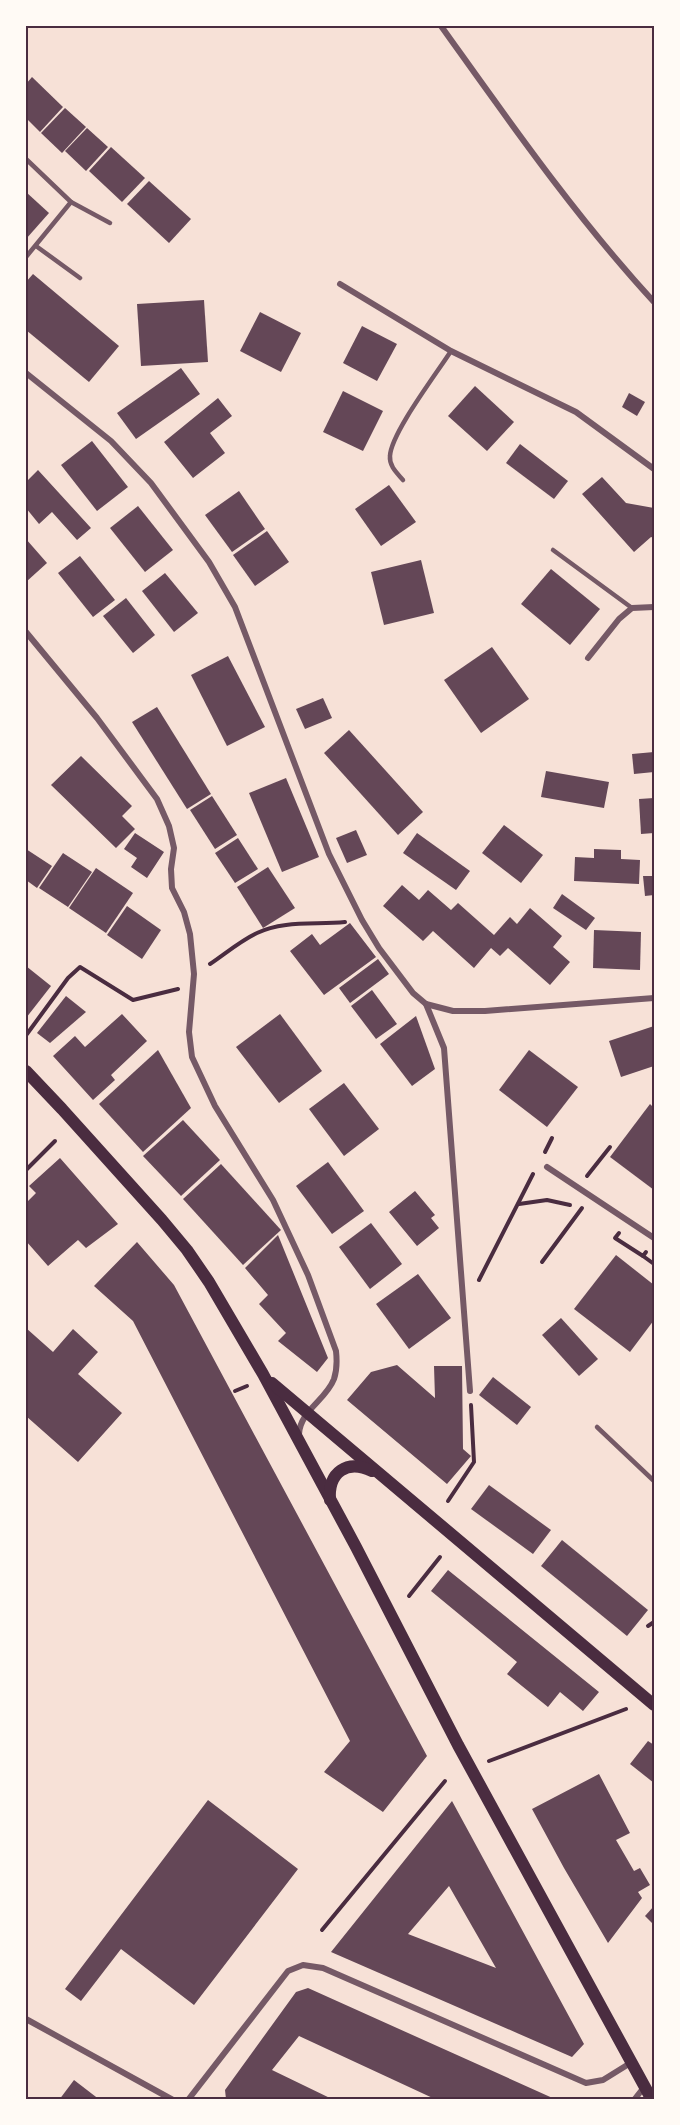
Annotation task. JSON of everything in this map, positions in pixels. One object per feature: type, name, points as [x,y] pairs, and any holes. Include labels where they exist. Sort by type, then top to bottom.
[{"type":"main road","points":[[26,1071],[188,1250],[209,1282],[263,1374],[356,1547],[470,1769],[652,2100]]},
{"type":"main road","points":[[263,1374],[654,1705]]},
{"type":"main road","points":[[330,1501],[331,1483],[334,1476],[341,1470],[358,1466],[384,1476]]},
{"type":"street","points":[[441,26],[528,149],[592,232],[654,302]]},
{"type":"street","points":[[340,284],[451,351],[576,412],[654,469]]},
{"type":"street","points":[[26,373],[111,441],[151,483],[209,562],[235,607],[330,854],[362,921],[413,993],[426,1004],[453,1011],[485,1011],[654,998]]},
{"type":"street","points":[[588,658],[619,619],[632,608],[654,608]]},
{"type":"street","points":[[26,632],[97,718],[157,799],[169,826],[174,848],[171,868],[172,888],[184,912],[190,934],[194,974],[189,1032],[192,1057],[215,1106],[273,1200],[308,1275],[336,1351],[334,1378],[324,1395],[307,1413],[299,1429],[298,1441]]},
{"type":"street","points":[[426,1004],[444,1048],[470,1391]]},
{"type":"street","points":[[547,1167],[654,1239]]},
{"type":"street","points":[[188,2100],[288,1971],[294,1966],[303,1965],[323,1968],[586,2083],[603,2080],[633,2062]]},
{"type":"street","points":[[26,2019],[173,2100]]},
{"type":"street","points":[[634,2100],[645,2086]]},
{"type":"lane","points":[[26,159],[71,202],[110,223]]},
{"type":"lane","points":[[26,257],[71,202]]},
{"type":"lane","points":[[36,246],[80,278]]},
{"type":"lane","points":[[403,480],[391,466],[392,448],[398,433],[451,351]]},
{"type":"lane","points":[[553,550],[632,608]]},
{"type":"lane","points":[[597,1428],[654,1481]]},
{"type":"path","points":[[194,974],[258,933],[287,925],[322,925],[362,921]]},
{"type":"path","points":[[27,1034],[68,978],[80,967],[133,1000],[178,989]]},
{"type":"path","points":[[26,1170],[55,1141]]},
{"type":"path","points":[[577,1188],[610,1147]]},
{"type":"path","points":[[463,1294],[477,1285],[534,1173]]},
{"type":"path","points":[[518,1204],[547,1200],[582,1208]]},
{"type":"path","points":[[542,1262],[571,1224]]},
{"type":"path","points":[[643,1256],[654,1264]]},
{"type":"path","points":[[235,1391],[247,1385]]},
{"type":"path","points":[[448,1501],[474,1462],[470,1391]]},
{"type":"path","points":[[409,1596],[440,1557]]},
{"type":"path","points":[[648,1626],[654,1622]]},
{"type":"path","points":[[494,1759],[626,1709]]},
{"type":"path","points":[[322,1930],[445,1781]]},
{"type":"building","points":[[32,77],[63,107],[40,132],[26,118],[26,84]]},
{"type":"building","points":[[65,108],[86,127],[62,153],[41,133]]},
{"type":"building","points":[[87,128],[108,147],[86,171],[65,151]]},
{"type":"building","points":[[111,147],[145,178],[122,202],[89,171]]},
{"type":"building","points":[[149,181],[191,219],[169,243],[127,204]]},
{"type":"building","points":[[26,192],[49,213],[26,239]]},
{"type":"building","points":[[33,274],[119,346],[89,382],[26,330],[26,282]]},
{"type":"building","points":[[204,300],[208,362],[141,366],[137,304]]},
{"type":"building","points":[[260,312],[301,333],[281,372],[240,351]]},
{"type":"building","points":[[362,326],[397,344],[377,381],[343,363]]},
{"type":"building","points":[[181,368],[200,394],[136,439],[117,413]]},
{"type":"building","points":[[475,386],[514,422],[487,451],[448,416]]},
{"type":"building","points":[[343,391],[383,411],[363,451],[323,432]]},
{"type":"building","points":[[629,393],[645,402],[637,416],[622,407]]},
{"type":"building","points":[[218,398],[232,416],[210,433],[225,453],[193,478],[164,442]]},
{"type":"building","points":[[92,441],[128,487],[97,511],[61,465]]},
{"type":"building","points":[[520,444],[568,481],[554,499],[506,463]]},
{"type":"building","points":[[38,470],[91,528],[77,540],[52,512],[39,524],[26,508],[26,482]]},
{"type":"building","points":[[602,477],[626,503],[654,508],[654,538],[651,537],[634,552],[582,494]]},
{"type":"building","points":[[389,485],[416,522],[381,546],[355,509]]},
{"type":"building","points":[[239,491],[265,529],[232,552],[205,515]]},
{"type":"building","points":[[138,506],[173,550],[145,572],[110,528]]},
{"type":"building","points":[[267,531],[289,562],[255,586],[233,555]]},
{"type":"building","points":[[26,539],[47,563],[26,582]]},
{"type":"building","points":[[80,556],[115,600],[93,617],[58,573]]},
{"type":"building","points":[[421,560],[434,613],[384,625],[371,572]]},
{"type":"building","points":[[551,569],[600,609],[570,645],[521,604]]},
{"type":"building","points":[[165,573],[198,613],[174,632],[142,591]]},
{"type":"building","points":[[126,598],[155,635],[133,653],[103,616]]},
{"type":"building","points":[[492,647],[529,699],[481,733],[444,680]]},
{"type":"building","points":[[228,656],[265,727],[227,746],[191,675]]},
{"type":"building","points":[[323,698],[332,718],[305,729],[296,709]]},
{"type":"building","points":[[157,707],[211,794],[187,809],[132,722]]},
{"type":"building","points":[[349,730],[423,812],[398,835],[324,753]]},
{"type":"building","points":[[654,752],[654,772],[634,774],[632,754]]},
{"type":"building","points":[[81,756],[132,806],[122,816],[135,829],[116,848],[51,785]]},
{"type":"building","points":[[546,771],[609,782],[604,808],[541,797]]},
{"type":"building","points":[[286,778],[319,857],[282,872],[249,793]]},
{"type":"building","points":[[212,796],[237,835],[215,849],[190,810]]},
{"type":"building","points":[[654,798],[654,833],[641,834],[639,799]]},
{"type":"building","points":[[504,825],[543,855],[521,883],[482,853]]},
{"type":"building","points":[[356,830],[367,855],[347,863],[336,838]]},
{"type":"building","points":[[135,833],[164,852],[147,878],[131,867],[137,858],[124,849]]},
{"type":"building","points":[[417,833],[470,871],[456,890],[403,853]]},
{"type":"building","points":[[238,838],[258,869],[235,883],[215,853]]},
{"type":"building","points":[[26,849],[52,866],[37,888],[26,880]]},
{"type":"building","points":[[594,849],[621,850],[621,859],[640,860],[639,884],[574,881],[575,857],[594,858]]},
{"type":"building","points":[[63,853],[92,872],[68,907],[39,888]]},
{"type":"building","points":[[268,867],[295,908],[263,928],[237,887]]},
{"type":"building","points":[[96,868],[133,893],[106,933],[69,908]]},
{"type":"building","points":[[643,876],[654,876],[654,895],[645,896]]},
{"type":"building","points":[[402,885],[419,900],[428,890],[451,910],[458,903],[494,935],[510,917],[517,924],[530,908],[562,936],[553,947],[570,962],[550,985],[508,948],[500,956],[491,948],[474,968],[433,931],[423,941],[383,906]]},
{"type":"building","points":[[562,894],[595,918],[586,930],[553,908]]},
{"type":"building","points":[[127,906],[161,930],[142,959],[107,935]]},
{"type":"building","points":[[350,923],[376,957],[324,995],[290,951],[312,934],[320,945]]},
{"type":"building","points":[[594,930],[641,932],[640,970],[593,968]]},
{"type":"building","points":[[378,959],[389,974],[350,1003],[339,988]]},
{"type":"building","points":[[26,966],[51,986],[26,1018]]},
{"type":"building","points":[[372,990],[397,1024],[376,1039],[351,1006]]},
{"type":"building","points":[[66,996],[86,1012],[50,1043],[37,1033]]},
{"type":"building","points":[[122,1014],[147,1041],[111,1075],[115,1080],[93,1100],[53,1056],[75,1036],[85,1047]]},
{"type":"building","points":[[280,1014],[322,1071],[279,1103],[236,1047]]},
{"type":"building","points":[[416,1016],[435,1069],[412,1086],[380,1044]]},
{"type":"building","points":[[654,1026],[654,1066],[621,1077],[609,1041]]},
{"type":"building","points":[[158,1050],[191,1108],[143,1152],[99,1104]]},
{"type":"building","points":[[529,1050],[578,1087],[547,1127],[499,1090]]},
{"type":"building","points":[[344,1083],[379,1129],[344,1156],[309,1109]]},
{"type":"building","points":[[650,1104],[654,1108],[654,1190],[610,1157]]},
{"type":"building","points":[[183,1120],[220,1160],[181,1196],[143,1156]]},
{"type":"building","points":[[60,1158],[118,1224],[86,1248],[78,1240],[48,1266],[26,1241],[26,1203],[36,1193],[29,1186]]},
{"type":"building","points":[[328,1162],[364,1211],[332,1234],[296,1186]]},
{"type":"building","points":[[221,1164],[281,1230],[243,1265],[183,1199]]},
{"type":"building","points":[[415,1191],[435,1215],[431,1218],[439,1228],[417,1246],[389,1212]]},
{"type":"building","points":[[371,1223],[402,1264],[370,1289],[339,1247]]},
{"type":"building","points":[[278,1235],[328,1358],[317,1372],[278,1341],[286,1333],[259,1304],[268,1295],[245,1268]]},
{"type":"building","points":[[137,1242],[174,1285],[427,1756],[383,1812],[324,1772],[350,1741],[133,1321],[94,1286]]},
{"type":"building","points":[[616,1255],[654,1285],[654,1320],[630,1352],[574,1309]]},
{"type":"building","points":[[418,1274],[451,1318],[409,1349],[376,1304]]},
{"type":"building","points":[[561,1318],[598,1359],[579,1376],[542,1335]]},
{"type":"building","points":[[26,1328],[53,1352],[73,1329],[98,1352],[78,1374],[122,1413],[78,1462],[26,1416]]},
{"type":"building","points":[[397,1365],[435,1398],[434,1366],[462,1366],[463,1449],[471,1456],[447,1484],[347,1400],[371,1372]]},
{"type":"building","points":[[493,1377],[531,1407],[517,1425],[479,1395]]},
{"type":"building","points":[[489,1485],[551,1530],[533,1554],[471,1509]]},
{"type":"building","points":[[562,1540],[648,1610],[627,1636],[541,1566]]},
{"type":"building","points":[[448,1570],[599,1692],[583,1711],[560,1692],[548,1707],[507,1674],[517,1662],[431,1591]]},
{"type":"building","points":[[648,1741],[654,1745],[654,1783],[630,1764]]},
{"type":"building","points":[[599,1774],[630,1833],[616,1840],[634,1871],[640,1868],[650,1885],[638,1892],[642,1898],[608,1943],[532,1809]]},
{"type":"building","points":[[208,1800],[298,1869],[194,2005],[121,1949],[81,2001],[65,1989]]},
{"type":"building","points":[[452,1801],[584,2044],[572,2057],[331,1952]],"holes":[[[449,1886],[496,1968],[408,1934]]]},
{"type":"building","points":[[654,1906],[654,1925],[645,1916]]},
{"type":"building","points":[[308,1988],[557,2100],[437,2100],[299,2036],[272,2070],[334,2100],[226,2099],[225,2090],[296,1992]]},
{"type":"building","points":[[74,2080],[100,2100],[59,2100]]}]
